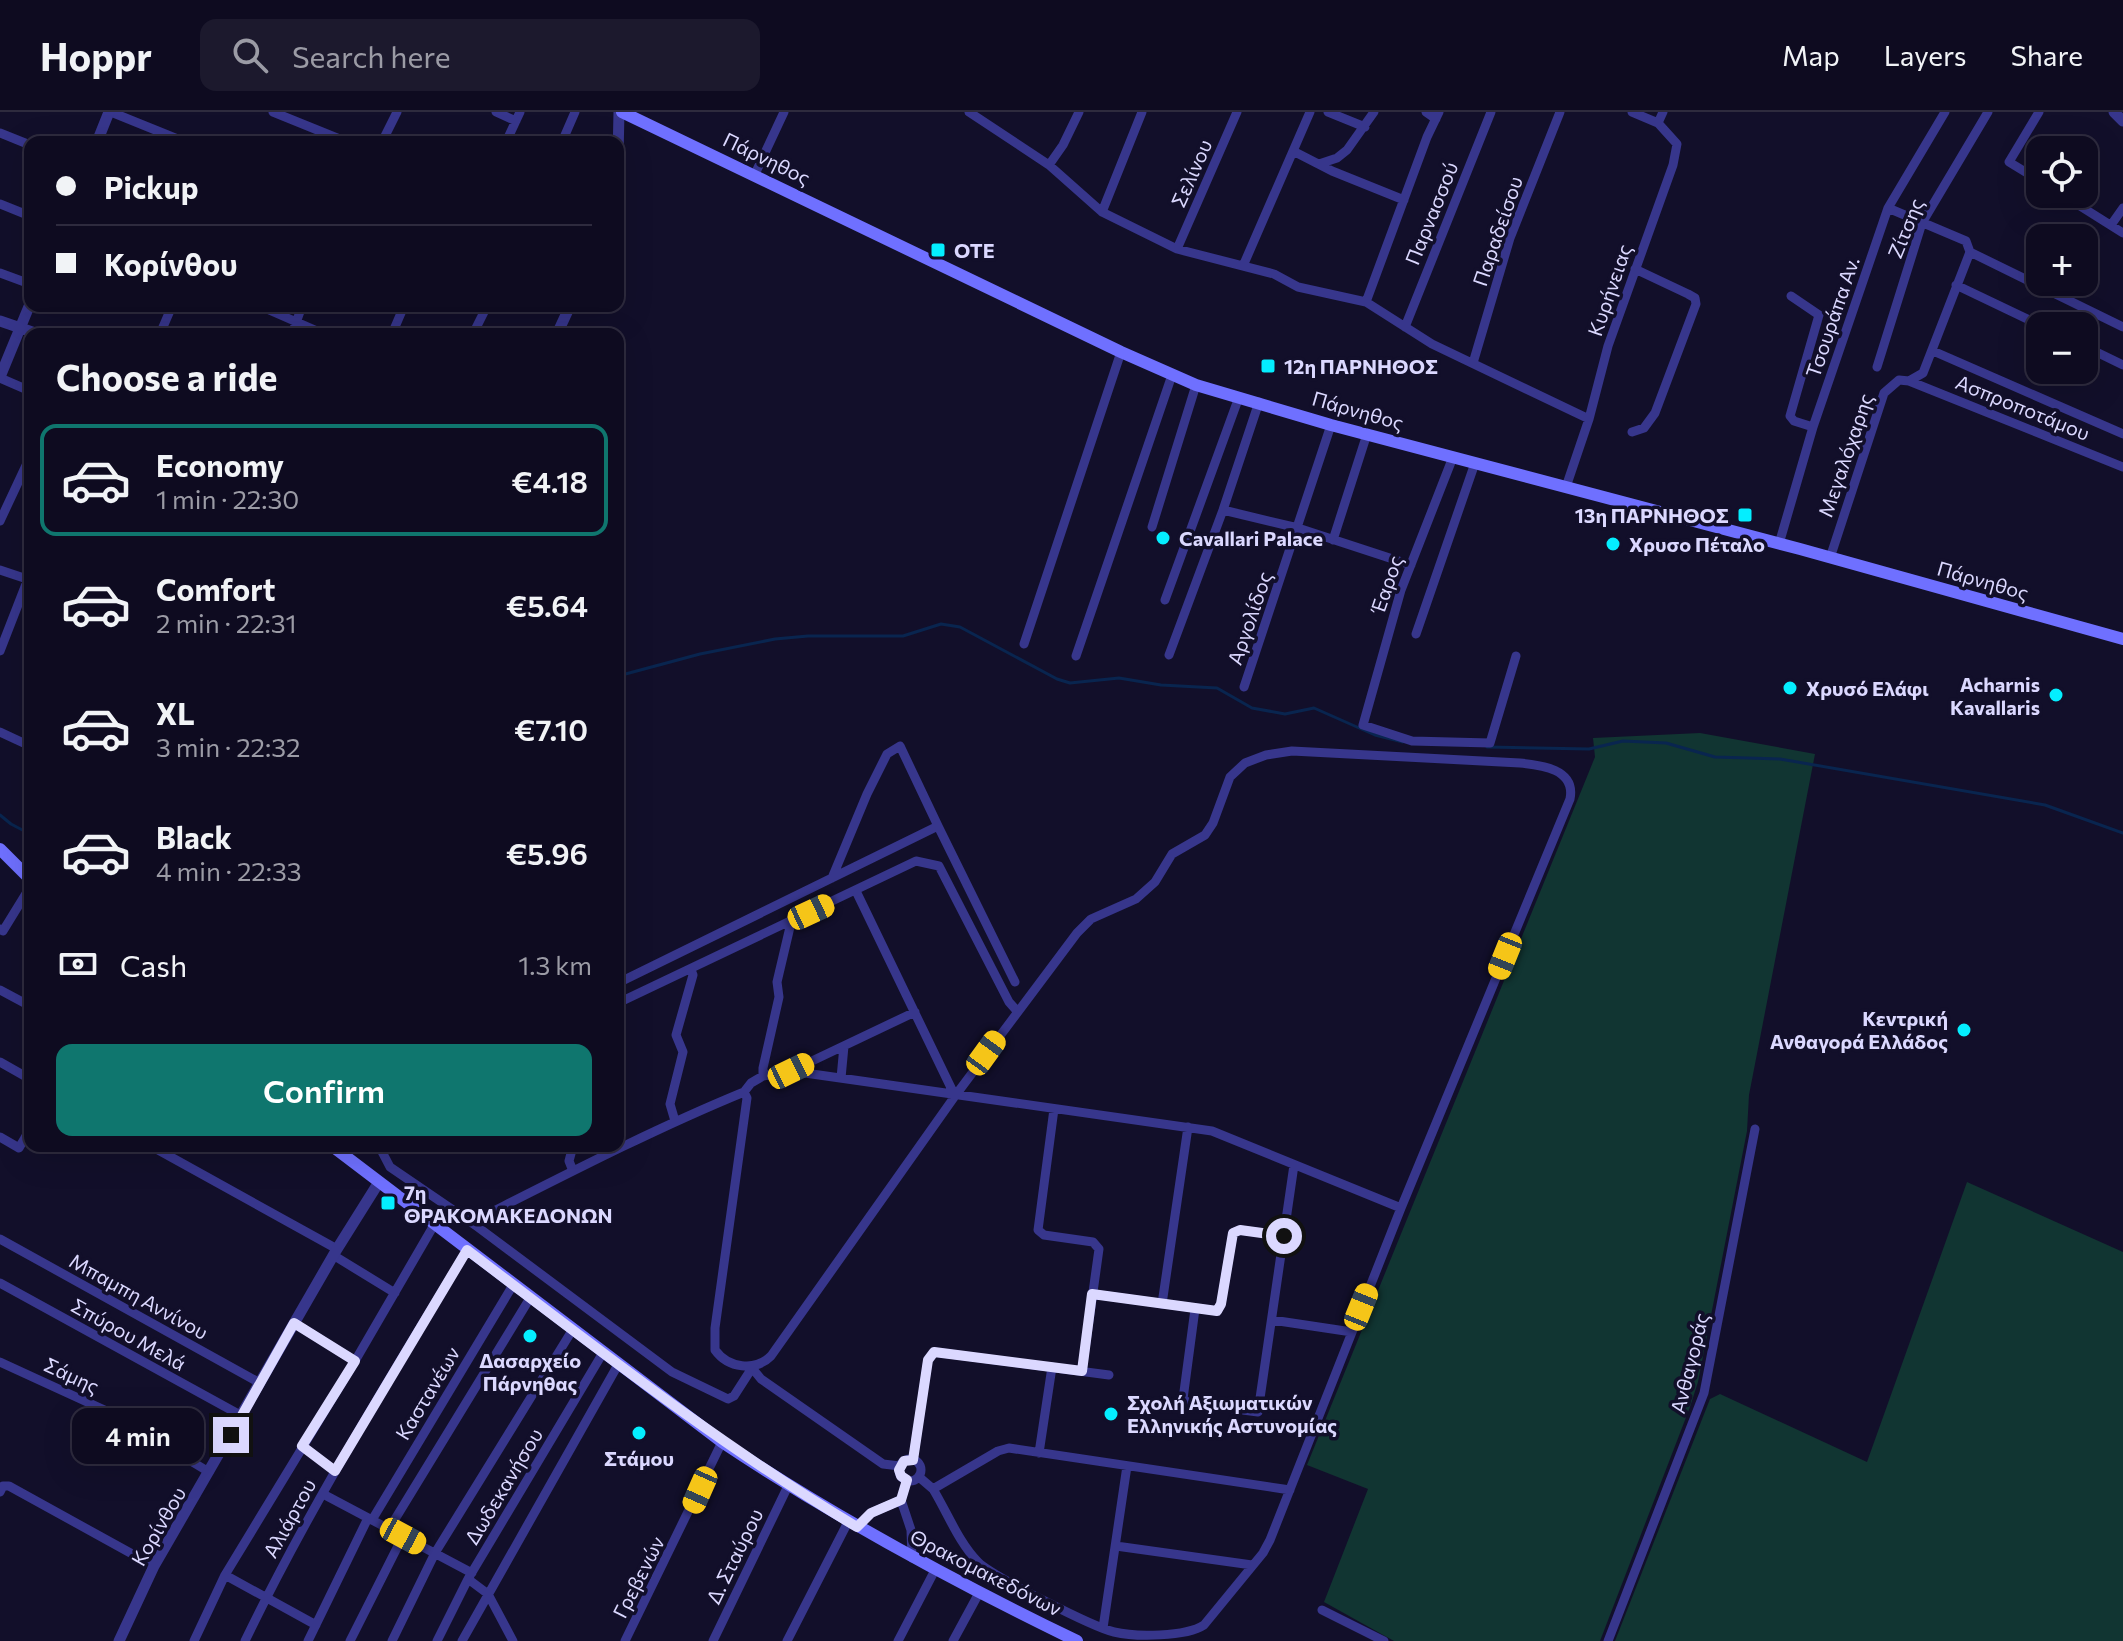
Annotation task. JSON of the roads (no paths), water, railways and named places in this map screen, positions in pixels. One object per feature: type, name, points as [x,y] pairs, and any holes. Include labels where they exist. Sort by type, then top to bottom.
[{"type":"main road","name":"Πάρνηθος","points":[[620,112],[1196,385],[1331,425],[2123,639]]},
{"type":"main road","points":[[0,849],[24,873]]},
{"type":"main road","name":"Θρακομακεδόνων","points":[[340,1152],[722,1442],[788,1486],[912,1558],[1061,1638],[1077,1641]]},
{"type":"street","points":[[100,136],[110,112],[170,136]]},
{"type":"street","points":[[273,112],[332,136]]},
{"type":"street","points":[[385,136],[397,112]]},
{"type":"street","points":[[496,112],[518,117],[509,136]]},
{"type":"street","points":[[565,136],[575,112]]},
{"type":"street","points":[[619,136],[620,112]]},
{"type":"street","points":[[755,174],[784,112]]},
{"type":"street","points":[[969,112],[1049,165],[1102,212],[1177,249],[1274,274],[1298,287],[1366,302],[1432,344],[1589,419]]},
{"type":"street","points":[[1049,165],[1079,112]]},
{"type":"street","points":[[1102,212],[1142,112]]},
{"type":"street","name":"Σελίνου","points":[[1177,249],[1237,112]]},
{"type":"street","points":[[1243,266],[1310,112]]},
{"type":"street","points":[[1328,112],[1365,127]]},
{"type":"street","points":[[1319,164],[1337,158],[1356,141],[1374,112]]},
{"type":"street","points":[[1366,302],[1438,115],[1426,112]]},
{"type":"street","name":"Παρνασσού","points":[[1405,327],[1491,112]]},
{"type":"street","name":"Παραδείσου","points":[[1473,363],[1510,238],[1560,112]]},
{"type":"street","points":[[1632,112],[1658,123],[1663,112]]},
{"type":"street","name":"Τσουράπα Αν.","points":[[1779,544],[1813,427],[1888,208],[1945,112]]},
{"type":"street","name":"Ζίτσης","points":[[1877,367],[1922,223],[1988,112]]},
{"type":"street","points":[[2026,172],[2009,162],[2039,112]]},
{"type":"street","points":[[2114,112],[2123,121]]},
{"type":"street","name":"Κυρήνειας","points":[[1566,487],[1589,419],[1608,346],[1673,165],[1677,144],[1658,123]]},
{"type":"street","points":[[0,133],[24,143]]},
{"type":"street","points":[[1293,151],[1404,200]]},
{"type":"street","points":[[0,204],[24,214]]},
{"type":"street","points":[[1888,208],[1966,241],[1970,252],[2123,327]]},
{"type":"street","points":[[2084,208],[2123,233]]},
{"type":"street","points":[[2111,225],[2123,208]]},
{"type":"street","name":"Μεγαλόχαρης","points":[[1830,558],[1884,393],[1899,380],[1909,381],[1923,373],[1970,252]]},
{"type":"street","points":[[1632,432],[1644,428],[1655,413],[1696,304],[1695,298],[1635,269]]},
{"type":"street","points":[[0,273],[24,282]]},
{"type":"street","points":[[1956,285],[2026,318]]},
{"type":"street","points":[[1791,296],[1819,315],[1790,416],[1794,421],[1813,427]]},
{"type":"street","points":[[24,388],[0,378],[27,312]]},
{"type":"street","points":[[275,312],[312,328]]},
{"type":"street","points":[[294,328],[299,312]]},
{"type":"street","points":[[0,321],[24,329]]},
{"type":"street","points":[[1933,351],[2123,434]]},
{"type":"street","points":[[1024,644],[1121,352]]},
{"type":"street","points":[[2098,353],[2123,365]]},
{"type":"street","points":[[1076,656],[1172,375]]},
{"type":"street","name":"Ασπροποτάμου","points":[[1909,381],[2123,467]]},
{"type":"street","points":[[1152,527],[1196,385]]},
{"type":"street","points":[[1165,600],[1239,397]]},
{"type":"street","points":[[1169,655],[1259,402]]},
{"type":"street","name":"Αργολίδος","points":[[1244,687],[1331,425]]},
{"type":"street","points":[[1333,540],[1367,434]]},
{"type":"street","name":"Έαρος","points":[[1453,457],[1401,590],[1363,725],[1412,741],[1490,743],[1516,656]]},
{"type":"street","points":[[1416,634],[1475,463]]},
{"type":"street","points":[[0,521],[24,470]]},
{"type":"street","points":[[1223,510],[1298,528],[1411,565]]},
{"type":"street","points":[[0,570],[24,577]]},
{"type":"street","points":[[0,651],[24,591]]},
{"type":"street","points":[[0,732],[24,743]]},
{"type":"street","points":[[832,878],[887,754],[900,746],[1015,982]]},
{"type":"street","points":[[382,1152],[390,1167],[475,1225],[672,1372],[728,1399],[734,1396],[752,1368],[771,1356],[955,1096],[1077,933],[1091,919],[1136,899],[1155,882],[1172,854],[1210,830],[1230,777],[1245,763],[1266,755],[1292,751],[1520,763],[1546,766],[1557,771],[1569,783],[1570,799],[1401,1208],[1267,1547],[1200,1628],[1147,1635],[1120,1633],[1103,1628],[981,1565],[933,1489],[919,1477]]},
{"type":"street","points":[[624,980],[938,826]]},
{"type":"street","points":[[624,1000],[916,861],[939,866],[1009,1002],[1017,1011]]},
{"type":"street","points":[[856,891],[955,1096]]},
{"type":"street","points":[[2,930],[24,896]]},
{"type":"street","points":[[763,1076],[779,997],[777,982],[789,922]]},
{"type":"street","points":[[675,1121],[670,1104],[683,1052],[676,1035],[693,975],[691,970]]},
{"type":"street","points":[[0,990],[24,1003]]},
{"type":"street","points":[[624,1146],[744,1092],[763,1076],[791,1071],[915,1012]]},
{"type":"street","points":[[841,1078],[844,1046]]},
{"type":"street","points":[[0,1062],[24,1076]]},
{"type":"street","points":[[791,1071],[1221,1134],[1401,1208]]},
{"type":"street","points":[[744,1092],[747,1098],[715,1328],[715,1350],[726,1361],[752,1368],[761,1379],[883,1464],[900,1466]]},
{"type":"street","points":[[1054,1109],[1038,1230],[1044,1235],[1096,1243],[1099,1249],[1082,1371]]},
{"type":"street","points":[[1162,1304],[1188,1127]]},
{"type":"street","name":"Ανθαγοράς","points":[[1608,1641],[1704,1393],[1755,1129]]},
{"type":"street","points":[[0,1137],[19,1148],[24,1139]]},
{"type":"street","points":[[161,1152],[335,1252],[395,1293]]},
{"type":"street","points":[[571,1152],[569,1161],[573,1171]]},
{"type":"street","points":[[475,1225],[480,1218],[612,1152]]},
{"type":"street","points":[[1195,1309],[1183,1399],[1189,1403],[1258,1412],[1294,1165]]},
{"type":"street","name":"Κορίνθου","points":[[119,1641],[154,1566],[335,1252],[379,1182]]},
{"type":"street","points":[[194,1641],[225,1575],[434,1225]]},
{"type":"street","points":[[1092,1294],[1213,1312],[1220,1308],[1231,1236],[1236,1230],[1284,1236]]},
{"type":"street","name":"Μπαμπη Αννίνου","points":[[0,1239],[260,1383]]},
{"type":"street","name":"Αλιάρτου","points":[[245,1641],[335,1471],[467,1250]]},
{"type":"street","name":"Σπύρου Μελά","points":[[0,1283],[242,1416]]},
{"type":"street","name":"Καστανέων","points":[[308,1641],[370,1519],[513,1285]]},
{"type":"street","points":[[389,1529],[530,1298]]},
{"type":"street","points":[[1272,1320],[1352,1332]]},
{"type":"street","points":[[294,1323],[355,1361]]},
{"type":"street","points":[[392,1641],[435,1553],[573,1329]]},
{"type":"street","name":"Δωδεκανήσου","points":[[437,1641],[470,1576],[604,1351]]},
{"type":"street","points":[[913,1460],[928,1360],[934,1352],[1109,1375]]},
{"type":"street","name":"Σάμης","points":[[0,1362],[111,1413],[209,1472]]},
{"type":"street","name":"Δωδεκανήσου","points":[[462,1641],[619,1363]]},
{"type":"street","points":[[1039,1453],[1052,1367]]},
{"type":"street","name":"Γρεβενών","points":[[625,1641],[722,1442]]},
{"type":"street","points":[[302,1446],[335,1471]]},
{"type":"street","points":[[933,1489],[1003,1449],[1290,1490]]},
{"type":"street","points":[[544,1451],[562,1464]]},
{"type":"street","points":[[913,1460],[904,1461],[900,1466],[901,1476],[913,1481],[919,1477]]},
{"type":"street","points":[[913,1460],[920,1467],[919,1477]]},
{"type":"street","points":[[1103,1628],[1127,1466]]},
{"type":"street","points":[[907,1480],[901,1500],[911,1530],[912,1558]]},
{"type":"street","points":[[0,1492],[3,1486],[9,1486],[154,1566]]},
{"type":"street","name":"Δ. Σταύρου","points":[[713,1641],[788,1486]]},
{"type":"street","points":[[323,1494],[435,1553],[470,1576],[488,1594],[513,1641]]},
{"type":"street","points":[[787,1641],[853,1524],[901,1500]]},
{"type":"street","points":[[350,1641],[403,1536]]},
{"type":"street","points":[[1116,1546],[1252,1565]]},
{"type":"street","points":[[898,1641],[935,1570]]},
{"type":"street","points":[[225,1575],[316,1625]]},
{"type":"street","points":[[953,1641],[979,1593]]},
{"type":"street","points":[[1322,1610],[1384,1641]]},
{"type":"waterway","points":[[624,674],[700,654],[775,639],[903,636],[941,624],[960,627],[1070,683],[1119,678],[1161,685],[1217,688],[1252,708],[1285,714],[1314,708],[1375,735],[1403,742]]},
{"type":"waterway","points":[[1487,747],[1589,749],[1623,741],[1666,743],[1715,757],[1780,759],[2045,805],[2123,833]]},
{"type":"waterway","points":[[0,815],[24,831]]},
{"type":"place","name":"ΟΤΕ","points":[[938,250]]},
{"type":"place","name":"12η ΠΑΡΝΗΘΟΣ","points":[[1268,366]]},
{"type":"place","name":"13η ΠΑΡΝΗΘΟΣ","points":[[1745,515]]},
{"type":"place","name":"Cavallari Palace","points":[[1163,538]]},
{"type":"place","name":"Χρυσο Πέταλο","points":[[1613,544]]},
{"type":"place","name":"Χρυσό Ελάφι","points":[[1790,688]]},
{"type":"place","name":"Acharnis Kavallaris","points":[[2056,695]]},
{"type":"place","name":"Κεντρική Ανθαγορά Ελλάδος","points":[[1964,1030]]},
{"type":"place","name":"7η ΘΡΑΚΟΜΑΚΕΔΟΝΩΝ","points":[[388,1203]]},
{"type":"place","name":"Δασαρχείο Πάρνηθας","points":[[530,1336]]},
{"type":"place","name":"Σχολή Αξιωματικών Ελληνικής Αστυνομίας","points":[[1111,1414]]},
{"type":"place","name":"Στάμου","points":[[639,1433]]}]
